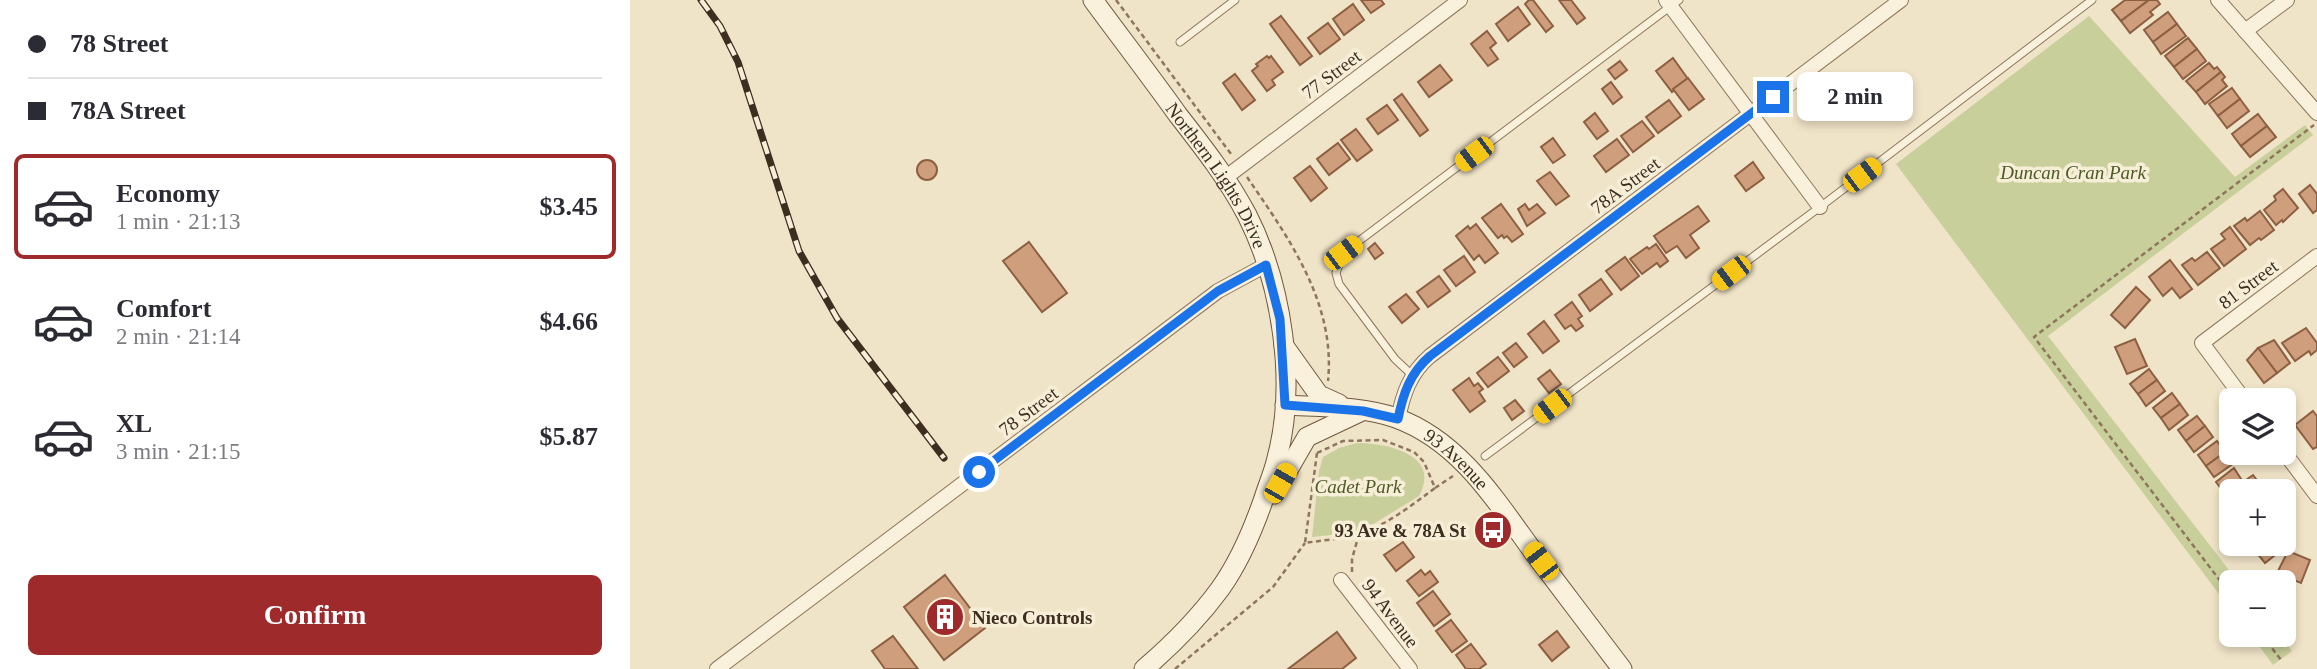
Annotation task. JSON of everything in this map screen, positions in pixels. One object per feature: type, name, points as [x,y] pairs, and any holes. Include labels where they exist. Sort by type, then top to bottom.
[{"type":"main road","name":"Northern Lights Drive","points":[[1093,0],[1225,178],[1252,228],[1266,265],[1280,319],[1283,345],[1285,405],[1278,457],[1254,529],[1222,587],[1191,626],[1144,669]]},
{"type":"main road","points":[[1283,345],[1319,395],[1363,411]]},
{"type":"main road","name":"93 Avenue","points":[[1285,405],[1363,411],[1398,419],[1437,439],[1468,467],[1622,669]]},
{"type":"main road","points":[[1254,529],[1307,436],[1363,411]]},
{"type":"street","name":"77 Street","points":[[1225,178],[1460,0]]},
{"type":"street","name":"78A Street","points":[[1398,419],[1402,397],[1412,375],[1430,356],[1901,0]]},
{"type":"street","points":[[2218,0],[2317,113]]},
{"type":"street","points":[[2245,31],[2287,0]]},
{"type":"street","points":[[1672,2],[1821,206]]},
{"type":"street","name":"81 Street","points":[[2235,388],[2202,343],[2317,256]]},
{"type":"street","name":"78 Street","points":[[717,669],[1218,291],[1266,265]]},
{"type":"street","points":[[2294,465],[2317,496]]},
{"type":"street","name":"94 Avenue","points":[[1341,580],[1410,669]]},
{"type":"lane","points":[[1180,42],[1235,0]]},
{"type":"lane","points":[[1485,456],[2092,0]]},
{"type":"lane","points":[[1412,375],[1395,359],[1339,284],[1336,273],[1343,253],[1672,2]]},
{"type":"path","points":[[2219,578],[2034,337],[2317,124]]},
{"type":"path","points":[[1317,453],[1343,442],[1383,440],[1414,452],[1424,462],[1436,488]]},
{"type":"path","points":[[1175,669],[1273,587],[1305,542],[1317,453],[1312,443]]},
{"type":"path","points":[[1305,542],[1359,534],[1410,507],[1468,467]]},
{"type":"path","points":[[1352,593],[1352,559],[1359,534]]},
{"type":"path","points":[[2271,647],[2281,660]]},
{"type":"green space","name":"Duncan Cran Park","points":[[2089,16],[2235,177],[2305,125],[2313,135],[2048,336],[2229,570],[2219,570],[2219,594],[1896,164]]},
{"type":"green space","name":"Cadet Park","points":[[1357,443],[1382,445],[1408,454],[1417,461],[1423,470],[1424,482],[1419,496],[1367,528],[1350,533],[1312,537],[1323,457],[1339,448]]},
{"type":"green space","points":[[2260,647],[2289,647],[2292,651],[2273,665]]},
{"type":"building","points":[[1361,0],[1381,0],[1384,4],[1371,13]]},
{"type":"building","points":[[1533,0],[1553,26],[1546,32],[1525,4]]},
{"type":"building","points":[[1559,0],[1571,0],[1585,18],[1577,24]]},
{"type":"building","points":[[2125,0],[2149,0],[2121,21],[2112,10]]},
{"type":"building","points":[[2149,0],[2157,0],[2160,4],[2150,12],[2153,15],[2130,33],[2121,21]]},
{"type":"building","points":[[1353,4],[1364,20],[1344,35],[1333,19]]},
{"type":"building","points":[[1518,7],[1530,24],[1508,41],[1496,24]]},
{"type":"building","points":[[2168,12],[2177,24],[2153,42],[2144,30]]},
{"type":"building","points":[[1281,16],[1312,56],[1300,65],[1270,24]]},
{"type":"building","points":[[1328,23],[1340,39],[1320,54],[1308,38]]},
{"type":"building","points":[[2177,24],[2186,36],[2161,54],[2153,42]]},
{"type":"building","points":[[1487,31],[1496,43],[1490,48],[1498,59],[1488,66],[1471,44]]},
{"type":"building","points":[[2188,38],[2197,49],[2174,67],[2165,56]]},
{"type":"building","points":[[2197,49],[2206,61],[2183,79],[2174,67]]},
{"type":"building","points":[[1271,56],[1283,72],[1272,80],[1275,85],[1267,91],[1252,71],[1258,66],[1256,64]]},
{"type":"building","points":[[1673,58],[1688,79],[1672,92],[1656,71]]},
{"type":"building","points":[[1620,61],[1627,70],[1615,79],[1608,70]]},
{"type":"building","points":[[2209,63],[2221,72],[2196,92],[2186,81]]},
{"type":"building","points":[[1440,65],[1452,80],[1429,97],[1418,82]]},
{"type":"building","points":[[2221,72],[2225,77],[2222,80],[2227,86],[2205,104],[2196,92]]},
{"type":"building","points":[[1235,74],[1255,100],[1242,110],[1223,83]]},
{"type":"building","points":[[1688,78],[1704,99],[1689,110],[1673,89]]},
{"type":"building","points":[[1611,82],[1622,97],[1613,104],[1602,89]]},
{"type":"building","points":[[2232,88],[2240,99],[2218,116],[2209,104]]},
{"type":"building","points":[[1402,94],[1428,130],[1420,136],[1394,100]]},
{"type":"building","points":[[2240,99],[2249,111],[2227,128],[2218,116]]},
{"type":"building","points":[[1669,100],[1681,116],[1658,133],[1646,117]]},
{"type":"building","points":[[1387,105],[1398,120],[1378,134],[1367,119]]},
{"type":"building","points":[[1595,113],[1608,131],[1597,139],[1584,122]]},
{"type":"building","points":[[2258,114],[2267,126],[2241,146],[2232,134]]},
{"type":"building","points":[[1642,121],[1654,136],[1633,152],[1621,136]]},
{"type":"building","points":[[2267,126],[2276,137],[2250,157],[2241,146]]},
{"type":"building","points":[[1356,129],[1372,150],[1357,161],[1341,140]]},
{"type":"building","points":[[1553,138],[1565,155],[1553,163],[1541,147]]},
{"type":"building","points":[[1617,139],[1629,155],[1606,172],[1594,156]]},
{"type":"building","points":[[1338,143],[1350,159],[1329,175],[1317,159]]},
{"type":"building","points":[[927,160],[934,163],[937,170],[934,177],[927,180],[920,177],[917,170],[920,163]]},
{"type":"building","points":[[1753,162],[1764,178],[1746,191],[1735,176]]},
{"type":"building","points":[[1310,166],[1327,188],[1311,201],[1294,178]]},
{"type":"building","points":[[1550,172],[1569,196],[1556,205],[1537,181]]},
{"type":"building","points":[[2310,185],[2317,194],[2317,210],[2313,213],[2299,194]]},
{"type":"building","points":[[2283,189],[2298,208],[2276,225],[2264,210],[2276,200],[2274,196]]},
{"type":"building","points":[[1501,204],[1523,234],[1512,242],[1507,236],[1498,238],[1482,218]]},
{"type":"building","points":[[1525,204],[1529,210],[1537,204],[1545,213],[1527,226],[1518,209]]},
{"type":"building","points":[[1698,206],[1709,221],[1690,235],[1699,248],[1686,258],[1677,246],[1666,253],[1654,236]]},
{"type":"building","points":[[2260,211],[2274,230],[2250,245],[2234,226],[2245,218],[2247,221]]},
{"type":"building","points":[[1476,224],[1498,253],[1485,263],[1479,255],[1474,260],[1456,236],[1468,226],[1470,229]]},
{"type":"building","points":[[2230,227],[2246,249],[2224,266],[2211,249],[2225,239],[2221,234]]},
{"type":"building","points":[[1029,242],[1067,293],[1042,312],[1003,261]]},
{"type":"building","points":[[1375,243],[1383,253],[1375,259],[1368,249]]},
{"type":"building","points":[[1656,244],[1668,261],[1660,267],[1657,263],[1642,274],[1630,259]]},
{"type":"building","points":[[2207,252],[2220,268],[2198,285],[2182,265],[2192,258],[2195,261]]},
{"type":"building","points":[[1464,256],[1475,272],[1456,286],[1444,270]]},
{"type":"building","points":[[1625,257],[1639,276],[1621,290],[1606,271]]},
{"type":"building","points":[[2170,260],[2192,289],[2180,298],[2172,288],[2163,296],[2149,277]]},
{"type":"building","points":[[1439,276],[1450,291],[1428,307],[1417,292]]},
{"type":"building","points":[[1601,279],[1612,294],[1590,311],[1579,295]]},
{"type":"building","points":[[2136,287],[2150,300],[2125,328],[2111,315]]},
{"type":"building","points":[[1406,294],[1419,309],[1402,323],[1389,307]]},
{"type":"building","points":[[1572,302],[1582,316],[1578,319],[1583,326],[1576,331],[1571,325],[1565,329],[1555,315]]},
{"type":"building","points":[[1544,321],[1559,341],[1543,353],[1528,334]]},
{"type":"building","points":[[2306,328],[2317,343],[2317,350],[2311,355],[2309,351],[2295,361],[2282,343]]},
{"type":"building","points":[[2135,339],[2147,366],[2127,374],[2115,347]]},
{"type":"building","points":[[2274,340],[2290,363],[2277,373],[2258,348]]},
{"type":"building","points":[[1516,343],[1527,357],[1514,367],[1503,353]]},
{"type":"building","points":[[2258,348],[2277,373],[2264,383],[2247,360]]},
{"type":"building","points":[[1498,357],[1509,371],[1488,387],[1477,373]]},
{"type":"building","points":[[2149,369],[2157,380],[2138,394],[2130,384]]},
{"type":"building","points":[[1550,370],[1561,384],[1549,393],[1538,379]]},
{"type":"building","points":[[1469,378],[1474,386],[1478,383],[1483,389],[1479,392],[1485,401],[1470,412],[1453,390]]},
{"type":"building","points":[[2157,380],[2165,391],[2146,406],[2138,394]]},
{"type":"building","points":[[2172,393],[2180,404],[2161,418],[2153,408]]},
{"type":"building","points":[[1515,400],[1524,411],[1512,420],[1504,408]]},
{"type":"building","points":[[2180,404],[2188,415],[2169,430],[2161,418]]},
{"type":"building","points":[[2313,411],[2317,416],[2317,447],[2313,449],[2296,424]]},
{"type":"building","points":[[2197,416],[2205,426],[2186,441],[2178,430]]},
{"type":"building","points":[[2205,426],[2213,437],[2194,452],[2186,441]]},
{"type":"building","points":[[2217,441],[2219,444],[2219,456],[2206,466],[2198,455]]},
{"type":"building","points":[[2219,456],[2219,465],[2231,465],[2214,477],[2206,466]]},
{"type":"building","points":[[2234,468],[2241,479],[2220,479]]},
{"type":"building","points":[[1403,542],[1414,557],[1396,571],[1384,555]]},
{"type":"building","points":[[2296,554],[2310,560],[2301,583],[2296,581],[2296,570],[2278,570],[2286,556]]},
{"type":"building","points":[[2259,556],[2274,556],[2265,563]]},
{"type":"building","points":[[1421,570],[1425,575],[1430,571],[1438,582],[1419,596],[1407,581]]},
{"type":"building","name":"Nieco Controls","points":[[945,575],[985,628],[944,660],[904,607]]},
{"type":"building","points":[[1433,591],[1450,614],[1434,626],[1417,603]]},
{"type":"building","points":[[1451,620],[1467,641],[1452,652],[1436,631]]},
{"type":"building","points":[[1557,631],[1569,647],[1552,661],[1539,645]]},
{"type":"building","points":[[1337,632],[1356,658],[1342,669],[1288,669]]},
{"type":"building","points":[[893,636],[918,669],[885,669],[872,651]]},
{"type":"building","points":[[1471,644],[1486,664],[1479,669],[1466,669],[1456,655]]},
{"type":"railway","points":[[701,0],[720,26],[738,62],[799,251],[837,318],[944,458]]},
{"type":"place","name":"93 Ave & 78A St","points":[[1493,530]]},
{"type":"place","name":"Nieco Controls","points":[[945,617]]},
{"type":"route","points":[[979,472],[1218,291],[1266,265],[1280,319],[1285,405],[1363,411],[1398,419],[1402,397],[1420,364],[1773,97]]}]
